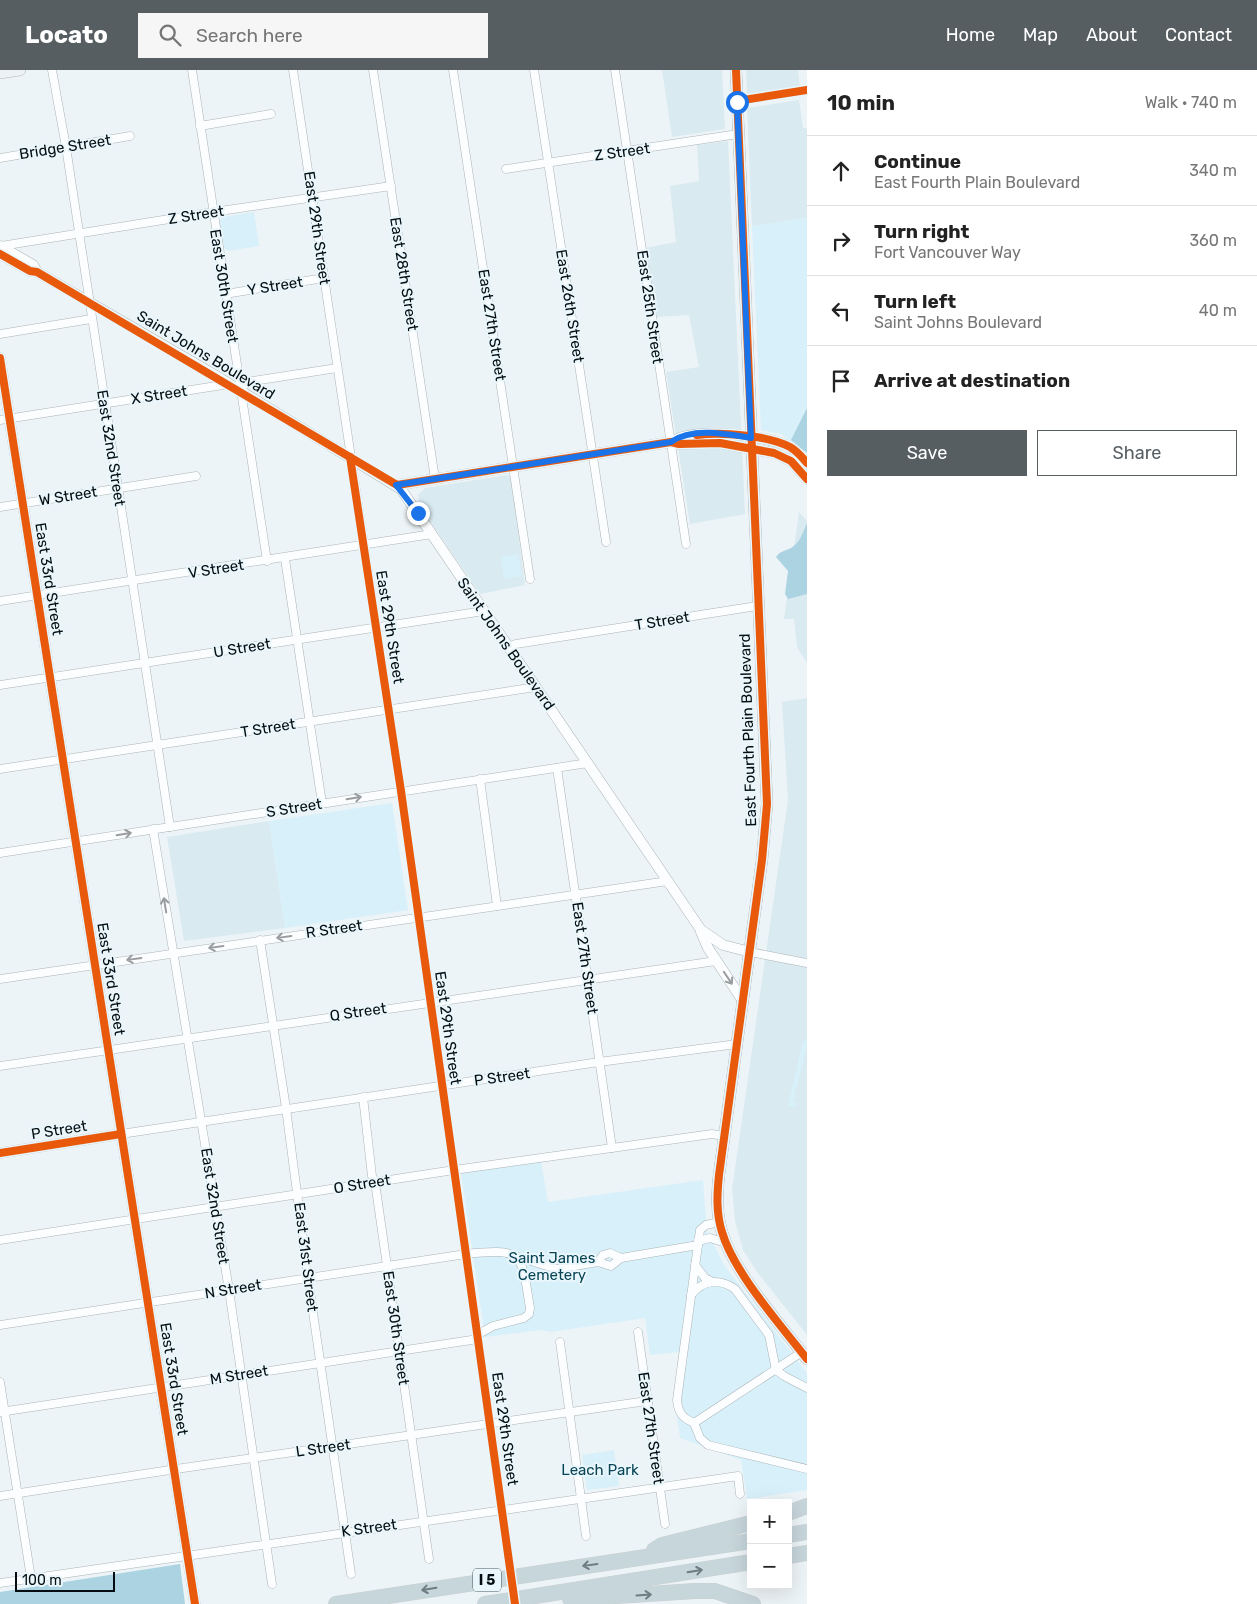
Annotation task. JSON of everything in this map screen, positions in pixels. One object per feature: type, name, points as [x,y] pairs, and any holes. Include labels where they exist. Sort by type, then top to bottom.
[{"type":"highway","points":[[792,1512],[807,1506]]},
{"type":"highway","points":[[638,1559],[662,1545],[747,1524]]},
{"type":"highway","points":[[792,1534],[807,1532]]},
{"type":"highway","name":"I 5","points":[[336,1604],[747,1542]]},
{"type":"highway","points":[[792,1555],[807,1553]]},
{"type":"highway","name":"I 5","points":[[485,1604],[747,1563]]},
{"type":"highway","points":[[543,1595],[574,1600],[695,1590],[716,1591],[753,1604]]},
{"type":"main road","points":[[0,73],[20,70]]},
{"type":"main road","name":"East Fourth Plain Boulevard","points":[[736,70],[767,804],[750,952],[717,1192],[720,1222],[726,1243],[744,1276],[804,1355]]},
{"type":"street","name":"East 32nd Street","points":[[52,70],[66,147],[88,301],[170,827]]},
{"type":"street","name":"East 30th Street","points":[[192,70],[267,561]]},
{"type":"street","name":"East 29th Street","points":[[294,70],[400,791],[515,1604]]},
{"type":"street","name":"East 28th Street","points":[[373,70],[435,479]]},
{"type":"street","name":"East 27th Street","points":[[453,70],[530,579]]},
{"type":"street","name":"East 26th Street","points":[[534,70],[606,542]]},
{"type":"street","name":"East 25th Street","points":[[615,70],[686,544]]},
{"type":"street","points":[[737,102],[807,90]]},
{"type":"street","points":[[200,126],[271,114]]},
{"type":"street","name":"Z Street","points":[[506,170],[738,134]]},
{"type":"street","name":"Bridge Street","points":[[0,158],[130,136]]},
{"type":"street","name":"Z Street","points":[[0,249],[213,212],[391,186]]},
{"type":"street","name":"Saint Johns Boulevard","points":[[0,249],[33,265],[37,272],[240,390],[396,485],[432,534],[697,924],[718,942],[750,952]]},
{"type":"street","name":"Y Street","points":[[225,294],[324,278]]},
{"type":"street","points":[[0,334],[91,319]]},
{"type":"street","name":"East 33rd Street","points":[[0,358],[5,419],[23,503],[195,1604]]},
{"type":"street","points":[[240,390],[247,382],[337,368]]},
{"type":"street","name":"X Street","points":[[5,419],[229,384]]},
{"type":"street","points":[[396,485],[671,442],[679,444],[712,442],[751,443],[788,446],[807,463]]},
{"type":"street","points":[[751,443],[786,457],[807,479]]},
{"type":"street","name":"W Street","points":[[0,507],[196,476]]},
{"type":"street","name":"V Street","points":[[0,602],[364,547],[371,544],[432,534]]},
{"type":"street","points":[[285,558],[322,803]]},
{"type":"street","name":"T Street","points":[[509,647],[516,644],[758,606]]},
{"type":"street","name":"U Street","points":[[0,685],[484,611]]},
{"type":"street","name":"T Street","points":[[0,769],[536,687]]},
{"type":"street","name":"S Street","points":[[0,853],[588,763]]},
{"type":"street","name":"East 27th Street","points":[[557,768],[612,1148]]},
{"type":"street","points":[[480,779],[497,906]]},
{"type":"street","name":"East 32nd Street","points":[[154,829],[216,1206],[272,1584]]},
{"type":"street","name":"R Street","points":[[0,979],[668,881]]},
{"type":"street","points":[[697,924],[716,961],[743,1001]]},
{"type":"street","name":"East 31st Street","points":[[260,940],[286,1108],[308,1278],[351,1574]]},
{"type":"street","points":[[750,952],[807,963]]},
{"type":"street","name":"Q Street","points":[[0,1066],[187,1037],[716,961]]},
{"type":"street","name":"P Street","points":[[0,1153],[286,1108],[599,1062],[737,1044]]},
{"type":"street","name":"East 30th Street","points":[[363,1097],[372,1176],[376,1182],[429,1559]]},
{"type":"street","name":"O Street","points":[[0,1240],[454,1170],[712,1134],[724,1136]]},
{"type":"street","points":[[720,1222],[702,1228],[698,1243],[678,1406],[683,1417],[694,1423],[700,1438],[708,1446],[807,1469]]},
{"type":"street","points":[[621,1258],[610,1253],[603,1255],[598,1262],[611,1266],[621,1258],[698,1243],[710,1238],[726,1243]]},
{"type":"street","name":"N Street","points":[[0,1325],[466,1254],[507,1252],[557,1268],[598,1262]]},
{"type":"street","name":"M Street","points":[[2,1412],[399,1351],[478,1337],[493,1326],[524,1318],[529,1314],[530,1308],[524,1268],[518,1257]]},
{"type":"street","points":[[695,1265],[699,1272],[711,1281]]},
{"type":"street","points":[[691,1295],[696,1288],[711,1281],[720,1281],[735,1289],[763,1325],[773,1346],[776,1370],[807,1388]]},
{"type":"street","name":"East 27th Street","points":[[638,1332],[664,1524]]},
{"type":"street","points":[[560,1342],[586,1536]]},
{"type":"street","points":[[694,1423],[776,1370],[804,1355]]},
{"type":"street","points":[[0,1382],[2,1412],[18,1494],[30,1578]]},
{"type":"street","name":"L Street","points":[[0,1496],[647,1401]]},
{"type":"street","name":"K Street","points":[[0,1583],[344,1531],[738,1476],[740,1494]]},
{"type":"shaded area","points":[[662,70],[722,70],[725,129],[672,137]]},
{"type":"shaded area","points":[[746,70],[798,70],[800,87],[747,95]]},
{"type":"shaded area","points":[[799,100],[803,128],[807,128],[807,218],[752,226],[747,108]]},
{"type":"shaded area","points":[[728,141],[745,514],[690,524],[666,372],[699,367],[689,315],[656,317],[645,248],[676,242],[670,186],[699,181],[697,145]]},
{"type":"shaded area","points":[[807,408],[807,453],[791,440]]},
{"type":"shaded area","points":[[507,475],[511,477],[525,585],[480,594],[419,505],[418,495],[425,488]]},
{"type":"shaded area","points":[[799,512],[807,521],[807,663],[797,647],[794,619],[784,619]]},
{"type":"shaded area","points":[[807,523],[807,594],[788,599],[785,594],[788,571],[776,557],[797,543]]},
{"type":"shaded area","points":[[807,698],[807,1335],[757,1272],[743,1250],[735,1221],[732,1189],[788,800],[782,702]]},
{"type":"shaded area","points":[[269,821],[285,928],[184,941],[167,837]]},
{"type":"shaded area","points":[[180,1564],[185,1604],[0,1604],[0,1592]]},
{"type":"green space","points":[[254,212],[259,246],[228,251],[223,247],[218,223],[223,217]]},
{"type":"green space","points":[[807,218],[807,453],[781,434],[761,430],[752,226]]},
{"type":"green space","points":[[518,554],[522,576],[504,579],[501,557]]},
{"type":"green space","points":[[392,803],[408,910],[285,928],[269,821]]},
{"type":"green space","points":[[807,1036],[807,1046],[793,1102],[799,1104],[793,1107],[788,1105],[802,1044]]},
{"type":"green space","name":"Saint James Cemetery","points":[[541,1161],[548,1202],[703,1180],[707,1231],[724,1265],[807,1373],[807,1490],[747,1499],[741,1460],[680,1438],[674,1396],[680,1352],[650,1355],[645,1318],[551,1332],[541,1330],[485,1337],[461,1173]]},
{"type":"green space","name":"Leach Park","points":[[614,1450],[619,1486],[587,1490],[582,1455]]},
{"type":"cycle path","points":[[736,70],[767,804],[762,860],[717,1196],[720,1225],[728,1248],[759,1298],[807,1359]]},
{"type":"cycle path","points":[[737,101],[807,90]]},
{"type":"cycle path","points":[[0,254],[30,271],[37,272],[397,485],[671,442],[679,444],[720,443],[774,453],[791,461],[807,479]]},
{"type":"cycle path","points":[[0,358],[195,1604]]},
{"type":"cycle path","points":[[697,435],[731,434],[769,440],[790,447],[807,463]]},
{"type":"cycle path","points":[[350,457],[401,791],[515,1604]]},
{"type":"cycle path","points":[[0,1153],[121,1134]]},
{"type":"route","points":[[418,513],[405,494],[396,485],[671,442],[678,437],[720,434],[751,438],[737,102]]}]
